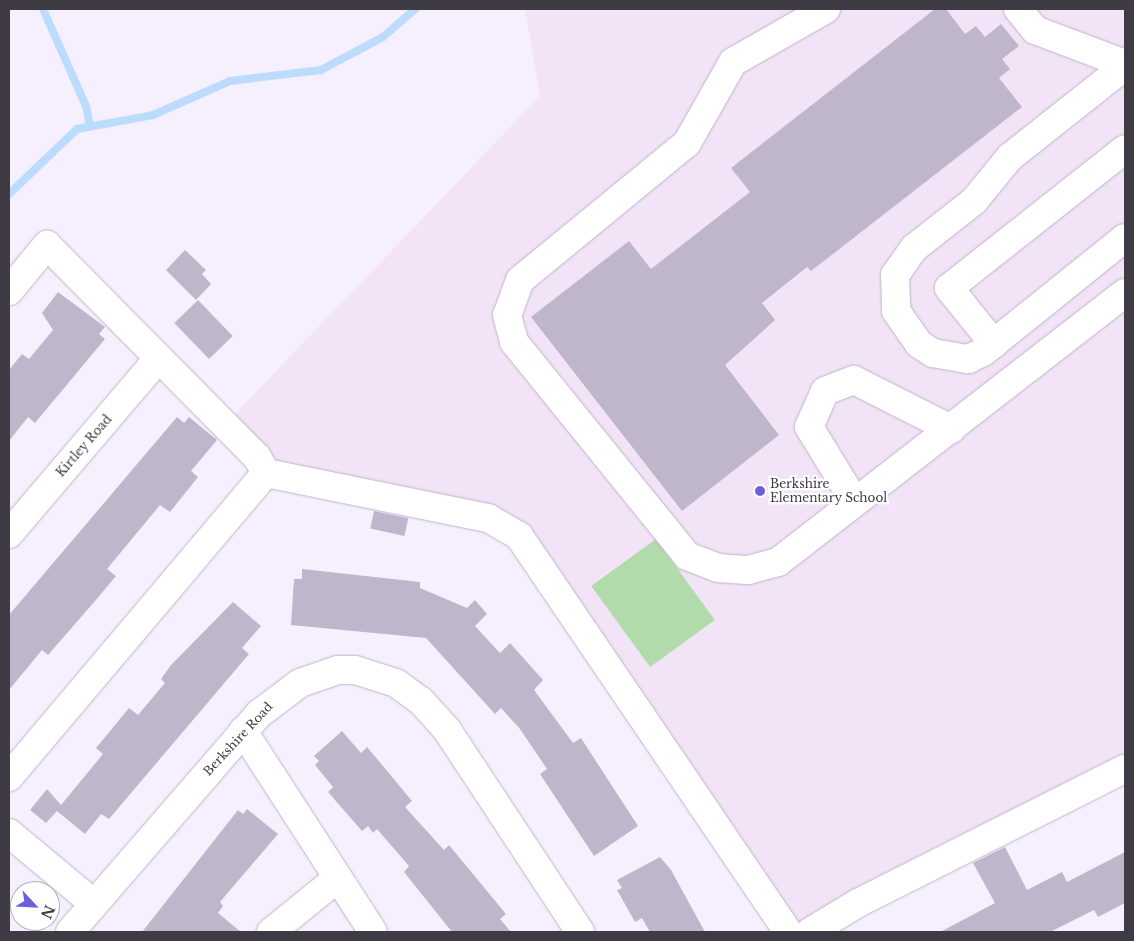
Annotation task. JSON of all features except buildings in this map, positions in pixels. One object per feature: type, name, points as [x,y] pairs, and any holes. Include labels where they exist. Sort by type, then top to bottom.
[{"type":"street","points":[[826,9],[733,62],[686,143],[520,280],[507,315],[514,342],[686,556],[718,568],[748,570],[778,562],[1125,293]]},
{"type":"street","points":[[1018,9],[1035,30],[1125,65]]},
{"type":"street","points":[[1125,65],[1010,157],[974,201],[914,248],[895,275],[896,311],[926,348],[952,359],[968,358],[994,344],[1125,238]]},
{"type":"street","points":[[994,344],[949,288],[1125,149]]},
{"type":"street","points":[[9,291],[47,245],[256,457],[266,473],[488,518],[519,536],[788,932]]},
{"type":"street","name":"Kirtley Road","points":[[9,534],[159,358]]},
{"type":"street","points":[[855,502],[809,427],[825,391],[854,380],[950,428]]},
{"type":"street","points":[[9,777],[266,473]]},
{"type":"street","name":"Berkshire Road","points":[[70,932],[92,904],[243,731],[280,696],[319,674],[356,670],[396,683],[420,701],[447,730],[580,932]]},
{"type":"street","points":[[243,731],[373,932]]},
{"type":"street","points":[[810,932],[858,903],[1125,769]]},
{"type":"street","points":[[9,834],[92,904]]},
{"type":"street","points":[[271,932],[338,878]]},
{"type":"shaded area","name":"Berkshire Elementary School","points":[[525,9],[1125,9],[1125,756],[792,930],[511,518],[280,464],[233,416],[540,96]]},
{"type":"green space","points":[[656,539],[715,620],[650,667],[591,586]]},
{"type":"waterway","points":[[43,9],[86,106],[90,127]]},
{"type":"waterway","points":[[9,194],[77,129],[153,115],[230,81],[321,70],[383,37],[415,9]]},
{"type":"place","name":"Berkshire Elementary School","points":[[760,491]]}]
